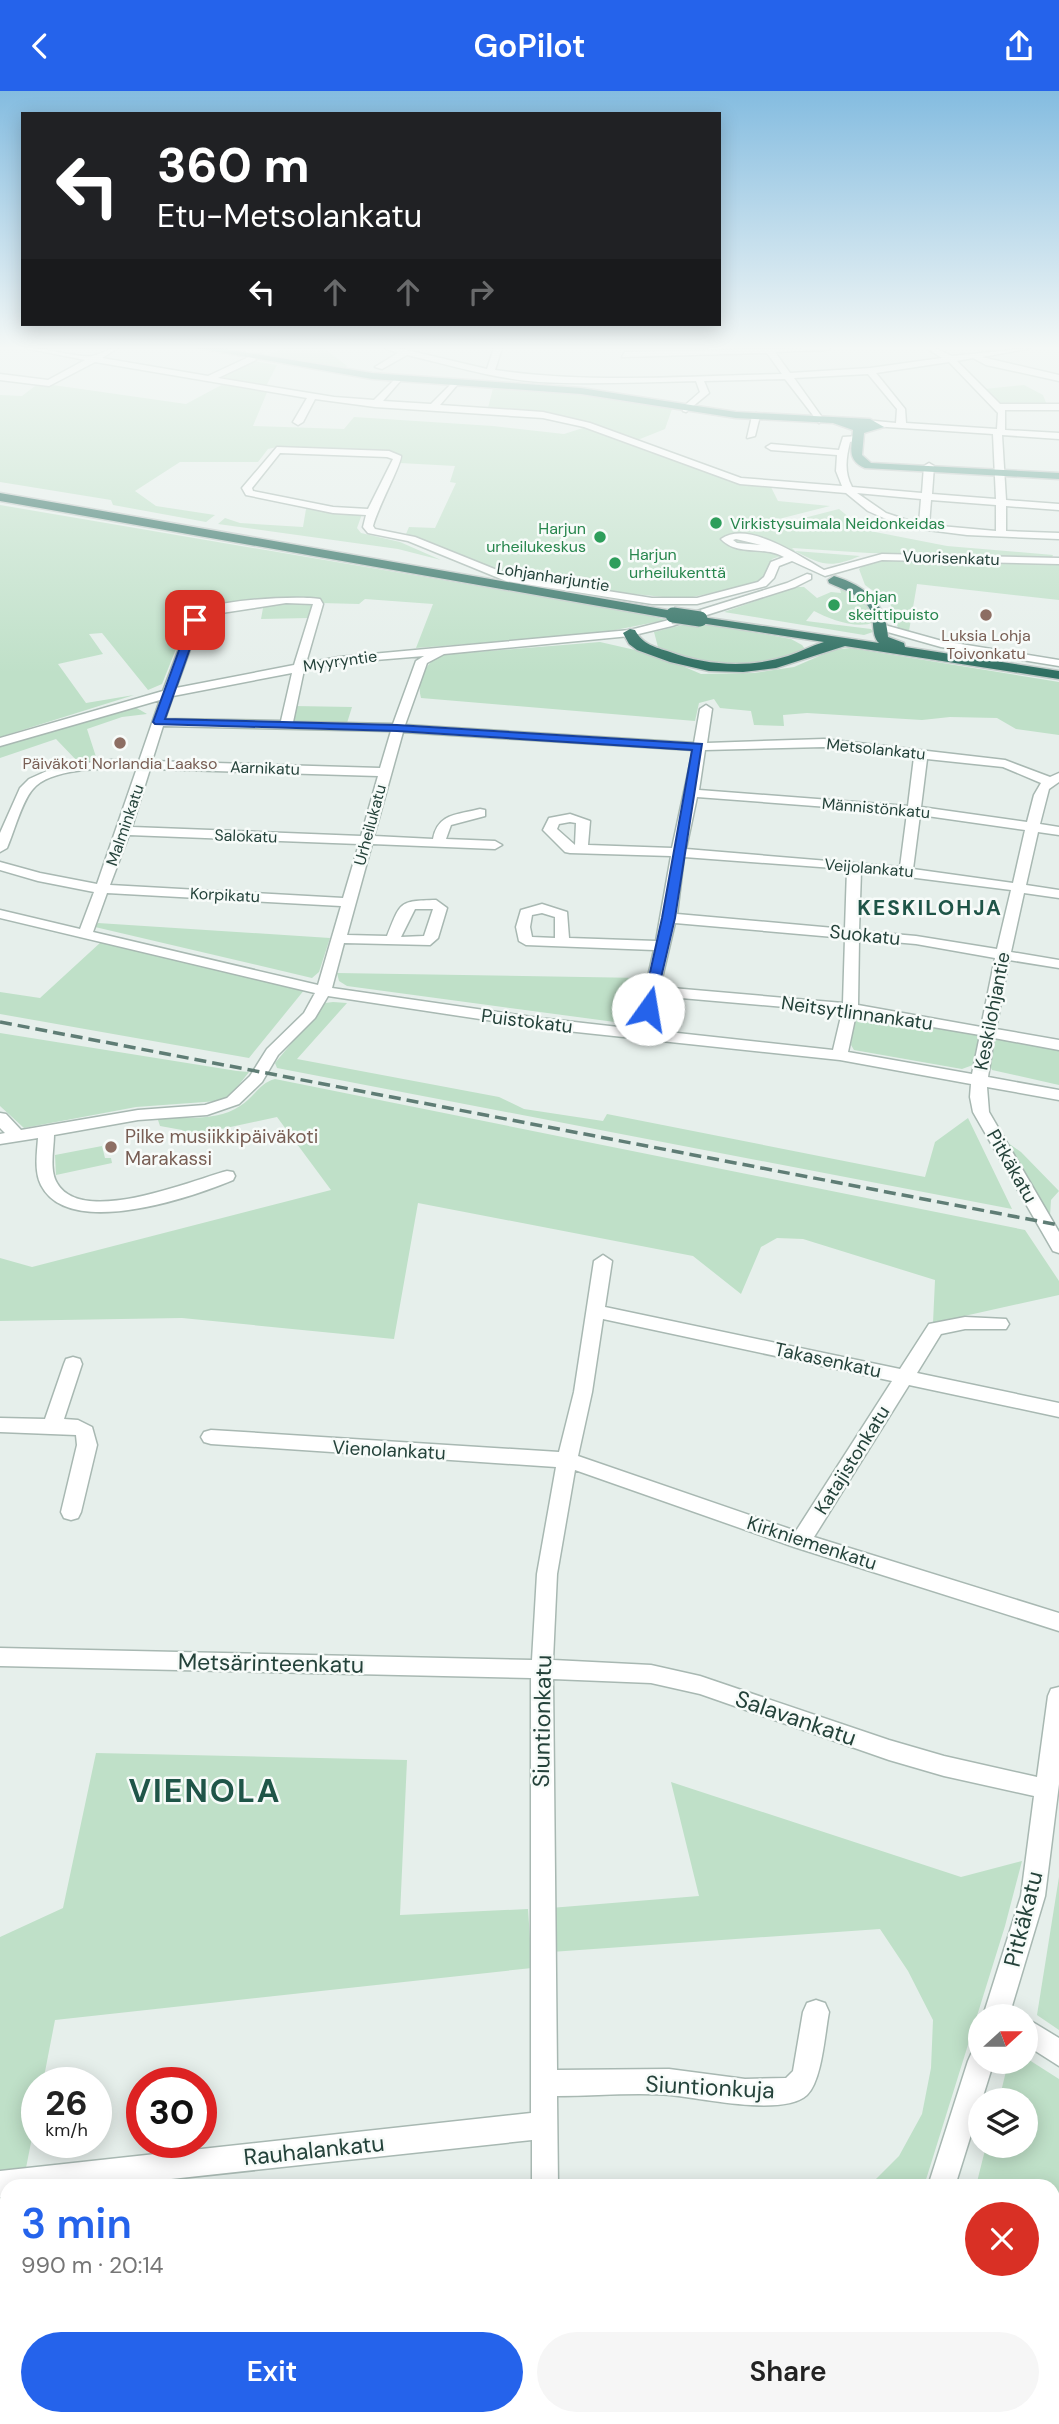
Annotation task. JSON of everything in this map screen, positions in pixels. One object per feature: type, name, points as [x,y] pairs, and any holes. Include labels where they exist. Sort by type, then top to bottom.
[{"type":"highway","name":"Lohjanharjuntie","points":[[0,497],[687,617],[1059,677]]},
{"type":"highway","points":[[821,578],[865,596],[875,604],[880,615],[881,639],[945,657]]},
{"type":"highway","points":[[818,637],[865,639],[881,627]]},
{"type":"highway","points":[[773,630],[809,642],[808,653]]},
{"type":"highway","points":[[630,633],[631,640],[636,644],[654,651],[697,665],[727,669],[774,664],[827,644],[876,646]]},
{"type":"main road","points":[[855,457],[864,465],[929,468],[1000,463],[1059,475]]},
{"type":"street","points":[[270,457],[247,488],[249,493],[333,510],[372,512]]},
{"type":"street","points":[[395,457],[397,463],[389,474],[368,527],[372,531],[411,539],[493,574],[652,601],[696,601],[762,584],[769,578],[775,564],[790,558]]},
{"type":"street","points":[[671,457],[727,478],[764,485],[1059,507]]},
{"type":"street","points":[[843,457],[841,471],[849,491],[886,516],[924,527],[1059,536]]},
{"type":"street","points":[[1000,457],[1000,532]]},
{"type":"street","points":[[924,527],[929,468]]},
{"type":"street","points":[[776,548],[821,578]]},
{"type":"street","name":"Vuorisenkatu","points":[[821,578],[883,557],[1059,561]]},
{"type":"street","points":[[421,657],[441,651],[630,633],[821,578]]},
{"type":"street","name":"Malminkatu","points":[[85,933],[124,831],[159,718],[197,614],[207,610],[286,600],[310,600],[318,604],[306,636],[300,667]]},
{"type":"street","points":[[881,627],[941,644],[1059,663]]},
{"type":"street","name":"Myyryntie","points":[[0,742],[170,693],[361,657],[421,657]]},
{"type":"street","name":"Urheilukatu","points":[[8,1138],[138,1115],[207,1110],[233,1101],[256,1079],[272,1052],[310,1015],[324,991],[397,728],[421,657]]},
{"type":"street","points":[[286,725],[300,667]]},
{"type":"street","points":[[142,700],[159,718]]},
{"type":"street","points":[[642,1034],[669,918],[678,853],[692,793],[706,709]]},
{"type":"street","name":"Metsolankatu","points":[[159,718],[397,728],[698,747],[824,743],[1005,764],[1054,780]]},
{"type":"street","points":[[906,870],[921,754]]},
{"type":"street","name":"Aarnikatu","points":[[0,848],[30,783],[86,766],[146,765],[385,772]]},
{"type":"street","name":"Keskilohjantie","points":[[979,1081],[1003,954],[1032,827],[1043,787],[1054,780]]},
{"type":"street","name":"Männistönkatu","points":[[692,793],[915,810],[1059,831]]},
{"type":"street","points":[[439,843],[442,825],[446,822],[480,813]]},
{"type":"street","name":"Salokatu","points":[[124,831],[495,845]]},
{"type":"street","name":"Veijolankatu","points":[[581,849],[678,853],[906,870],[1059,894]]},
{"type":"street","name":"Korpikatu","points":[[0,866],[38,877],[102,889],[349,901]]},
{"type":"street","points":[[840,1055],[850,1008],[850,933],[854,866]]},
{"type":"street","name":"Puistokatu","points":[[0,914],[324,991],[471,1014],[840,1055],[1059,1095]]},
{"type":"street","name":"Suokatu","points":[[669,918],[850,933],[1059,964]]},
{"type":"street","points":[[339,939],[393,940]]},
{"type":"street","points":[[562,941],[662,946]]},
{"type":"street","name":"Neitsytlinnankatu","points":[[653,991],[850,1008],[1059,1045]]},
{"type":"street","name":"Pitkäkatu","points":[[979,1081],[981,1112],[1059,1247]]},
{"type":"street","points":[[0,1118],[8,1138]]},
{"type":"street","points":[[46,1131],[46,1175],[52,1189],[62,1198],[87,1208],[115,1207],[210,1184],[227,1176]]},
{"type":"street","name":"Siuntionkatu","points":[[545,2179],[542,1669],[547,1574],[567,1460],[583,1392],[603,1261]]},
{"type":"street","name":"Takasenkatu","points":[[596,1311],[1059,1410]]},
{"type":"street","name":"Katajistonkatu","points":[[802,1541],[935,1329],[965,1323],[1000,1324]]},
{"type":"street","points":[[52,1426],[73,1364]]},
{"type":"street","points":[[0,1425],[78,1427],[85,1432],[87,1445],[71,1512]]},
{"type":"street","name":"Vienolankatu","points":[[211,1437],[567,1460]]},
{"type":"street","name":"Kirkniemenkatu","points":[[567,1460],[802,1541],[1059,1622]]},
{"type":"street","name":"Metsärinteenkatu","points":[[0,1657],[542,1669]]},
{"type":"street","name":"Salavankatu","points":[[542,1669],[628,1672],[677,1679],[889,1750],[944,1766],[1047,1789]]},
{"type":"street","name":"Pitkäkatu","points":[[1002,2004],[1032,1896],[1059,1696]]},
{"type":"street","name":"Siuntionkuja","points":[[544,2083],[669,2082],[745,2092],[788,2091],[799,2085],[805,2074],[816,2012]]},
{"type":"street","points":[[1038,2038],[1059,2053]]},
{"type":"street","points":[[943,2179],[977,2074]]},
{"type":"street","name":"Rauhalankatu","points":[[46,2179],[545,2125]]},
{"type":"green space","points":[[0,457],[262,457],[258,462],[180,462],[135,491],[156,506],[215,515],[206,522],[113,505],[111,500],[0,482]]},
{"type":"green space","points":[[400,457],[670,457],[746,484],[771,487],[778,501],[830,506],[759,524],[765,528],[839,509],[865,530],[947,546],[1053,555],[869,553],[792,548],[795,551],[772,559],[764,579],[753,584],[688,598],[578,588],[510,577],[406,534],[409,527],[435,528],[456,483],[450,482],[455,466],[400,463]]},
{"type":"green space","points":[[0,505],[666,620],[595,634],[416,648],[433,604],[365,599],[359,604],[321,603],[313,599],[284,598],[205,608],[190,614],[162,684],[148,690],[102,633],[89,634],[103,654],[58,664],[86,703],[134,695],[0,737]]},
{"type":"green space","points":[[306,509],[358,512],[362,514],[357,528],[361,533],[400,542],[441,560],[398,549],[218,524],[225,518],[240,523],[303,527]]},
{"type":"green space","points":[[795,551],[860,556],[827,564]]},
{"type":"green space","points":[[884,559],[1059,563],[1059,600],[917,584],[909,631],[898,628],[890,603],[865,585],[859,569],[867,563]]},
{"type":"green space","points":[[795,587],[804,587],[817,598],[831,592],[841,593],[840,589],[851,591],[873,608],[874,622],[852,624],[814,611],[806,621],[871,629],[873,632],[864,635],[724,612]]},
{"type":"green space","points":[[287,601],[313,603],[315,606],[309,618],[261,619],[263,608],[200,616]]},
{"type":"green space","points":[[695,622],[791,639],[805,649],[770,662],[731,666],[693,660],[658,647],[654,632]]},
{"type":"green space","points":[[600,642],[657,655],[701,674],[754,673],[794,667],[833,650],[850,648],[1059,682],[1059,735],[1016,729],[997,718],[950,717],[922,720],[807,713],[783,715],[784,726],[754,725],[751,711],[720,708],[714,699],[699,703],[695,721],[421,698],[423,673],[439,655]]},
{"type":"green space","points":[[294,706],[352,707],[347,723],[295,723],[292,722]]},
{"type":"green space","points":[[135,707],[147,714],[122,717],[87,729],[98,763],[80,764],[56,739],[0,758],[0,745]]},
{"type":"green space","points":[[98,923],[330,938],[319,972],[312,978],[95,927]]},
{"type":"green space","points":[[101,942],[305,989],[249,1058],[0,1014],[0,992],[40,998]]},
{"type":"green space","points":[[337,973],[643,978],[637,1025],[347,986],[339,981]]},
{"type":"green space","points":[[325,1003],[347,1003],[297,1059],[499,1097],[524,1109],[603,1121],[607,1114],[925,1177],[935,1142],[968,1118],[1012,1209],[277,1068],[275,1063]]},
{"type":"green space","points":[[854,1013],[980,1035],[973,1065],[962,1069],[854,1050],[851,1045]]},
{"type":"green space","points":[[0,1033],[249,1072],[230,1096],[218,1101],[136,1107],[24,1128],[0,1106]]},
{"type":"green space","points":[[999,1036],[1059,1047],[1059,1085],[992,1070],[990,1066],[995,1042]]},
{"type":"green space","points":[[275,1079],[1025,1230],[1059,1281],[1059,1295],[933,1323],[935,1280],[803,1239],[777,1238],[761,1247],[741,1294],[693,1256],[418,1203],[394,1339],[182,1318],[0,1321],[0,1258],[32,1267],[331,1190],[277,1117],[184,1137],[182,1130],[160,1126],[157,1117],[210,1117],[231,1111]]},
{"type":"green space","points":[[1004,1140],[1021,1152],[1059,1191],[1051,1200],[1050,1216]]},
{"type":"green space","points":[[102,1146],[105,1158],[111,1158],[112,1163],[56,1175],[55,1155]]},
{"type":"green space","points":[[96,1753],[407,1760],[400,1915],[528,1909],[532,1968],[55,2020],[46,2067],[21,2067],[21,2158],[28,2158],[25,2173],[0,2176],[0,1937],[63,1908]]},
{"type":"green space","points":[[671,1782],[961,1877],[1022,1861],[981,2004],[968,2004],[968,2045],[926,2179],[876,2179],[899,2156],[922,2114],[931,2068],[933,2020],[908,1971],[880,1929],[551,1952],[550,1908],[699,1896]]},
{"type":"green space","points":[[1059,1877],[1059,2030],[1038,2016]]},
{"type":"green space","points":[[1038,2066],[1059,2079],[1059,2179],[978,2179],[983,2158],[1038,2158],[1038,2088],[1002,2088],[1005,2074],[1038,2074]]},
{"type":"railway","points":[[0,1022],[1059,1225]]},
{"type":"place","name":"Virkistysuimala Neidonkeidas","points":[[716,523]]},
{"type":"place","name":"Harjun urheilukeskus","points":[[600,537]]},
{"type":"place","name":"Harjun urheilukenttä","points":[[615,563]]},
{"type":"place","name":"Lohjan skeittipuisto","points":[[834,605]]},
{"type":"place","name":"Luksia Lohja Toivonkatu","points":[[986,615]]},
{"type":"place","name":"Päiväkoti Norlandia Laakso","points":[[120,743]]},
{"type":"place","name":"Pilke musiikkipäiväkoti Marakassi","points":[[111,1147]]},
{"type":"district","name":"KESKILOHJA","points":[[930,908]]},
{"type":"district","name":"VIENOLA","points":[[205,1791]]},
{"type":"route","points":[[195,620],[159,722],[397,728],[698,747],[669,918],[648,1009]]}]
